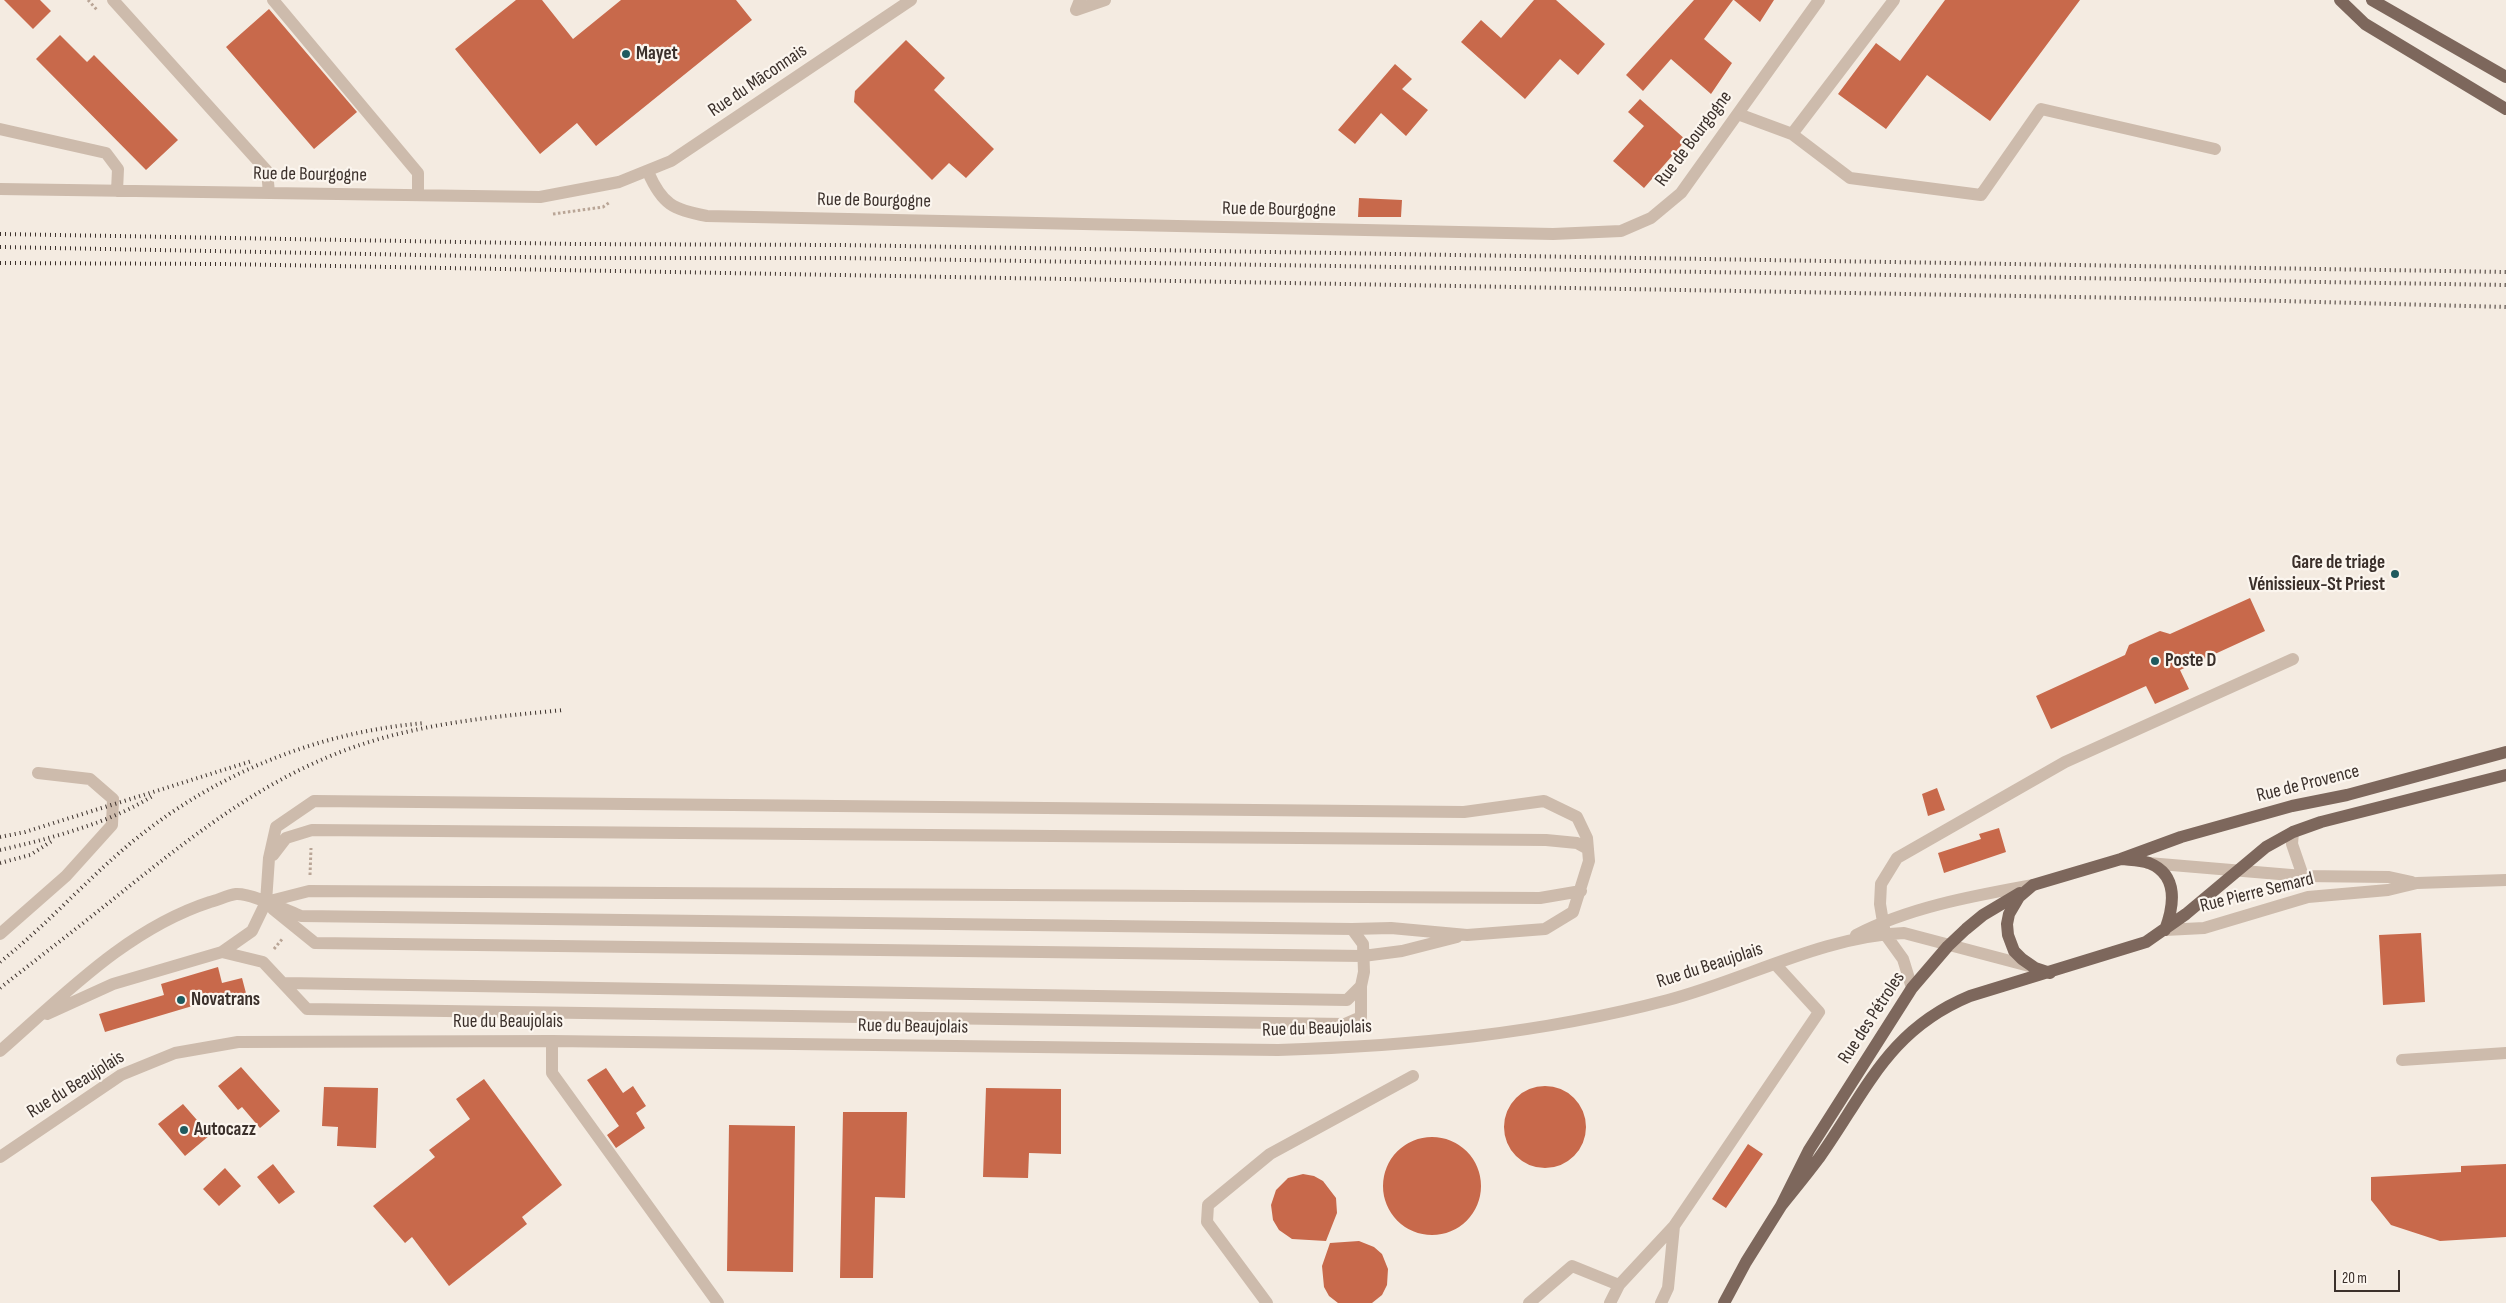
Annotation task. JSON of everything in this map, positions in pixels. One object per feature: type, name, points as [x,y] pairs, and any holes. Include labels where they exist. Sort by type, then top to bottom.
[{"type":"main road","points":[[2340,0],[2365,24],[2506,109]]},
{"type":"main road","points":[[2372,0],[2506,77]]},
{"type":"main road","name":"Rue de Provence","points":[[2050,973],[2035,968],[2014,951],[2006,924],[2009,914],[2019,897],[2033,885],[2274,811],[2347,795],[2506,752]]},
{"type":"main road","points":[[2050,973],[2146,942],[2165,930],[2235,871],[2266,848],[2293,832],[2322,822],[2506,775]]},
{"type":"main road","name":"Rue de Provence","points":[[2121,859],[2148,863]]},
{"type":"main road","points":[[2148,863],[2166,877],[2172,890],[2173,910],[2165,930]]},
{"type":"main road","name":"Rue des Pétroles","points":[[1724,1303],[1746,1262],[1781,1206],[1809,1150],[1912,988],[1948,946],[1983,916],[2033,885]]},
{"type":"main road","name":"Rue des Pétroles","points":[[1781,1206],[1818,1158],[1888,1056],[1924,1021],[1944,1008],[1970,996],[2050,973]]},
{"type":"street","points":[[113,0],[267,171],[269,193]]},
{"type":"street","points":[[273,0],[418,173],[418,195]]},
{"type":"street","name":"Rue du Mâconnais","points":[[619,182],[648,172],[671,161],[911,0]]},
{"type":"street","points":[[1080,0],[1076,10],[1104,0]]},
{"type":"street","name":"Rue de Bourgogne","points":[[648,172],[656,191],[665,201],[682,212],[707,216],[1553,234],[1621,231],[1651,218],[1681,193],[1819,0]]},
{"type":"street","points":[[1792,134],[1894,0]]},
{"type":"street","points":[[1738,114],[1792,134],[1850,178],[1980,195],[2041,109],[2215,148]]},
{"type":"street","points":[[0,129],[106,153],[118,169],[118,191]]},
{"type":"street","name":"Rue de Bourgogne","points":[[0,189],[540,196],[619,182]]},
{"type":"street","points":[[1912,988],[1903,959],[1884,927],[1881,884],[1896,858],[2065,762],[2293,659]]},
{"type":"street","points":[[0,934],[66,876],[112,825],[113,799],[90,780],[38,774]]},
{"type":"street","points":[[38,1018],[113,984],[222,952],[252,931],[266,902],[270,858],[276,827],[314,801],[1464,812],[1544,801],[1577,817],[1587,838],[1589,861],[1573,912],[1545,928],[1467,935],[1402,951],[1363,956],[315,943],[266,902]]},
{"type":"street","points":[[270,858],[286,838],[312,830],[1546,840],[1576,843],[1588,850]]},
{"type":"street","name":"Rue Pierre Semard","points":[[2293,832],[2292,844],[2303,876]]},
{"type":"street","name":"Rue Pierre Semard","points":[[2148,863],[2303,876],[2388,876],[2417,882],[2506,880]]},
{"type":"street","name":"Rue Pierre Semard","points":[[2165,930],[2204,928],[2308,897],[2388,890],[2417,882]]},
{"type":"street","name":"Rue du Beaujolais","points":[[0,1158],[121,1075],[175,1053],[206,1046],[272,1040],[552,1041],[1278,1050],[1336,1048],[1459,1039],[1569,1024],[1671,1000],[1978,895],[2033,885]]},
{"type":"street","points":[[266,902],[309,892],[1540,898],[1581,891]]},
{"type":"street","points":[[0,1051],[83,976],[142,935],[188,910],[236,894],[266,902],[301,916],[1391,928],[1467,935]]},
{"type":"street","name":"Rue du Beaujolais","points":[[1884,927],[1948,946],[2035,968]]},
{"type":"street","points":[[222,952],[263,962],[307,1010],[1345,1024],[1361,1016],[1363,944],[1352,929]]},
{"type":"street","points":[[1610,1303],[1619,1284],[1674,1226],[1819,1012],[1776,965]]},
{"type":"street","points":[[284,983],[1347,1000],[1361,986]]},
{"type":"street","points":[[552,1041],[552,1073],[718,1303]]},
{"type":"street","points":[[2402,1060],[2506,1053]]},
{"type":"street","points":[[1267,1303],[1207,1222],[1208,1205],[1270,1154],[1413,1076]]},
{"type":"street","points":[[1660,1303],[1668,1288],[1674,1226]]},
{"type":"street","points":[[1529,1303],[1572,1266],[1619,1284]]},
{"type":"building","points":[[4,0],[40,0],[51,11],[33,29]]},
{"type":"building","points":[[516,0],[542,0],[573,39],[621,0],[736,0],[752,20],[596,146],[577,123],[540,154],[455,49]]},
{"type":"building","points":[[1534,0],[1556,0],[1605,44],[1578,75],[1560,59],[1525,99],[1461,42],[1481,20],[1501,38]]},
{"type":"building","points":[[1694,0],[1733,0],[1704,39],[1732,63],[1711,94],[1671,59],[1643,91],[1626,75]]},
{"type":"building","points":[[1734,0],[1774,0],[1760,22]]},
{"type":"building","points":[[1945,0],[2080,0],[1990,121],[1927,75],[1886,129],[1838,94],[1876,43],[1900,61]]},
{"type":"building","points":[[269,9],[357,112],[314,149],[226,47]]},
{"type":"building","points":[[60,35],[87,62],[94,55],[178,140],[146,170],[36,59]]},
{"type":"building","points":[[906,40],[945,78],[934,90],[994,149],[966,178],[949,163],[932,180],[854,102],[855,91]]},
{"type":"building","points":[[1395,64],[1412,79],[1402,89],[1428,110],[1406,136],[1381,113],[1355,144],[1338,130]]},
{"type":"building","points":[[1640,99],[1686,140],[1644,188],[1613,161],[1644,126],[1628,112]]},
{"type":"building","points":[[1359,198],[1402,200],[1401,217],[1358,217]]},
{"type":"building","name":"Poste D","points":[[2250,598],[2265,631],[2180,670],[2189,689],[2155,704],[2146,686],[2051,729],[2036,696],[2125,655],[2129,645],[2160,631],[2170,634]]},
{"type":"building","points":[[1937,788],[1945,810],[1928,816],[1922,794]]},
{"type":"building","points":[[1999,828],[2006,852],[1944,873],[1938,853],[1981,839],[1979,834]]},
{"type":"building","points":[[2421,933],[2425,1002],[2383,1005],[2379,935]]},
{"type":"building","name":"Novatrans","points":[[218,967],[222,983],[242,978],[247,997],[228,1003],[226,996],[105,1032],[99,1014],[164,995],[161,984]]},
{"type":"building","points":[[241,1067],[280,1111],[260,1128],[242,1107],[238,1110],[218,1086]]},
{"type":"building","points":[[606,1068],[623,1093],[633,1086],[646,1106],[636,1113],[645,1128],[616,1148],[607,1135],[619,1126],[587,1080]]},
{"type":"building","points":[[484,1079],[562,1185],[522,1217],[527,1224],[449,1286],[412,1237],[405,1243],[373,1206],[435,1157],[429,1150],[470,1119],[456,1099]]},
{"type":"building","points":[[1545,1086],[1561,1090],[1574,1098],[1582,1111],[1586,1127],[1582,1143],[1574,1156],[1561,1164],[1545,1168],[1529,1164],[1516,1156],[1508,1143],[1504,1127],[1508,1111],[1516,1098],[1529,1090]]},
{"type":"building","points":[[324,1087],[378,1088],[376,1148],[337,1146],[338,1127],[322,1126]]},
{"type":"building","points":[[986,1088],[1061,1089],[1061,1154],[1029,1153],[1028,1178],[983,1177]]},
{"type":"building","name":"Autocazz","points":[[183,1104],[210,1135],[185,1156],[158,1124]]},
{"type":"building","points":[[843,1112],[907,1112],[905,1198],[875,1197],[873,1278],[840,1278]]},
{"type":"building","points":[[729,1125],[795,1126],[793,1272],[727,1271]]},
{"type":"building","points":[[1432,1137],[1451,1140],[1467,1151],[1478,1167],[1481,1186],[1478,1205],[1467,1221],[1451,1232],[1432,1235],[1413,1232],[1397,1221],[1386,1205],[1383,1186],[1386,1167],[1397,1151],[1413,1140]]},
{"type":"building","points":[[1748,1144],[1763,1154],[1726,1208],[1712,1199]]},
{"type":"building","points":[[273,1164],[295,1192],[279,1204],[257,1177]]},
{"type":"building","points":[[2506,1164],[2506,1237],[2440,1241],[2391,1225],[2371,1200],[2371,1177],[2461,1172],[2461,1166]]},
{"type":"building","points":[[225,1168],[241,1186],[219,1206],[203,1189]]},
{"type":"building","points":[[1303,1174],[1314,1176],[1323,1181],[1336,1198],[1337,1213],[1326,1241],[1292,1239],[1279,1230],[1273,1220],[1271,1205],[1276,1190],[1288,1178]]},
{"type":"building","points":[[1359,1241],[1374,1247],[1382,1254],[1388,1269],[1387,1285],[1382,1295],[1372,1303],[1338,1303],[1329,1296],[1324,1287],[1322,1266],[1330,1243]]},
{"type":"railway","points":[[0,234],[576,244],[840,245],[2506,272]]},
{"type":"railway","points":[[0,247],[576,258],[840,258],[2506,285]]},
{"type":"railway","points":[[0,263],[221,264],[2244,300],[2506,307]]},
{"type":"railway","points":[[0,988],[204,829],[284,778],[343,751],[397,734],[452,723],[564,710]]},
{"type":"railway","points":[[0,962],[132,842],[164,817],[233,776],[307,746],[385,728],[425,723]]},
{"type":"railway","points":[[0,837],[25,832],[252,761]]},
{"type":"railway","points":[[0,850],[80,829],[138,805],[154,795]]},
{"type":"railway","points":[[0,863],[30,855],[52,841]]},
{"type":"place","name":"Mayet","points":[[626,54]]},
{"type":"place","name":"Gare de triage Vénissieux-St Priest","points":[[2395,574]]},
{"type":"place","name":"Poste D","points":[[2155,661]]},
{"type":"place","name":"Novatrans","points":[[181,1000]]},
{"type":"place","name":"Autocazz","points":[[184,1130]]}]
